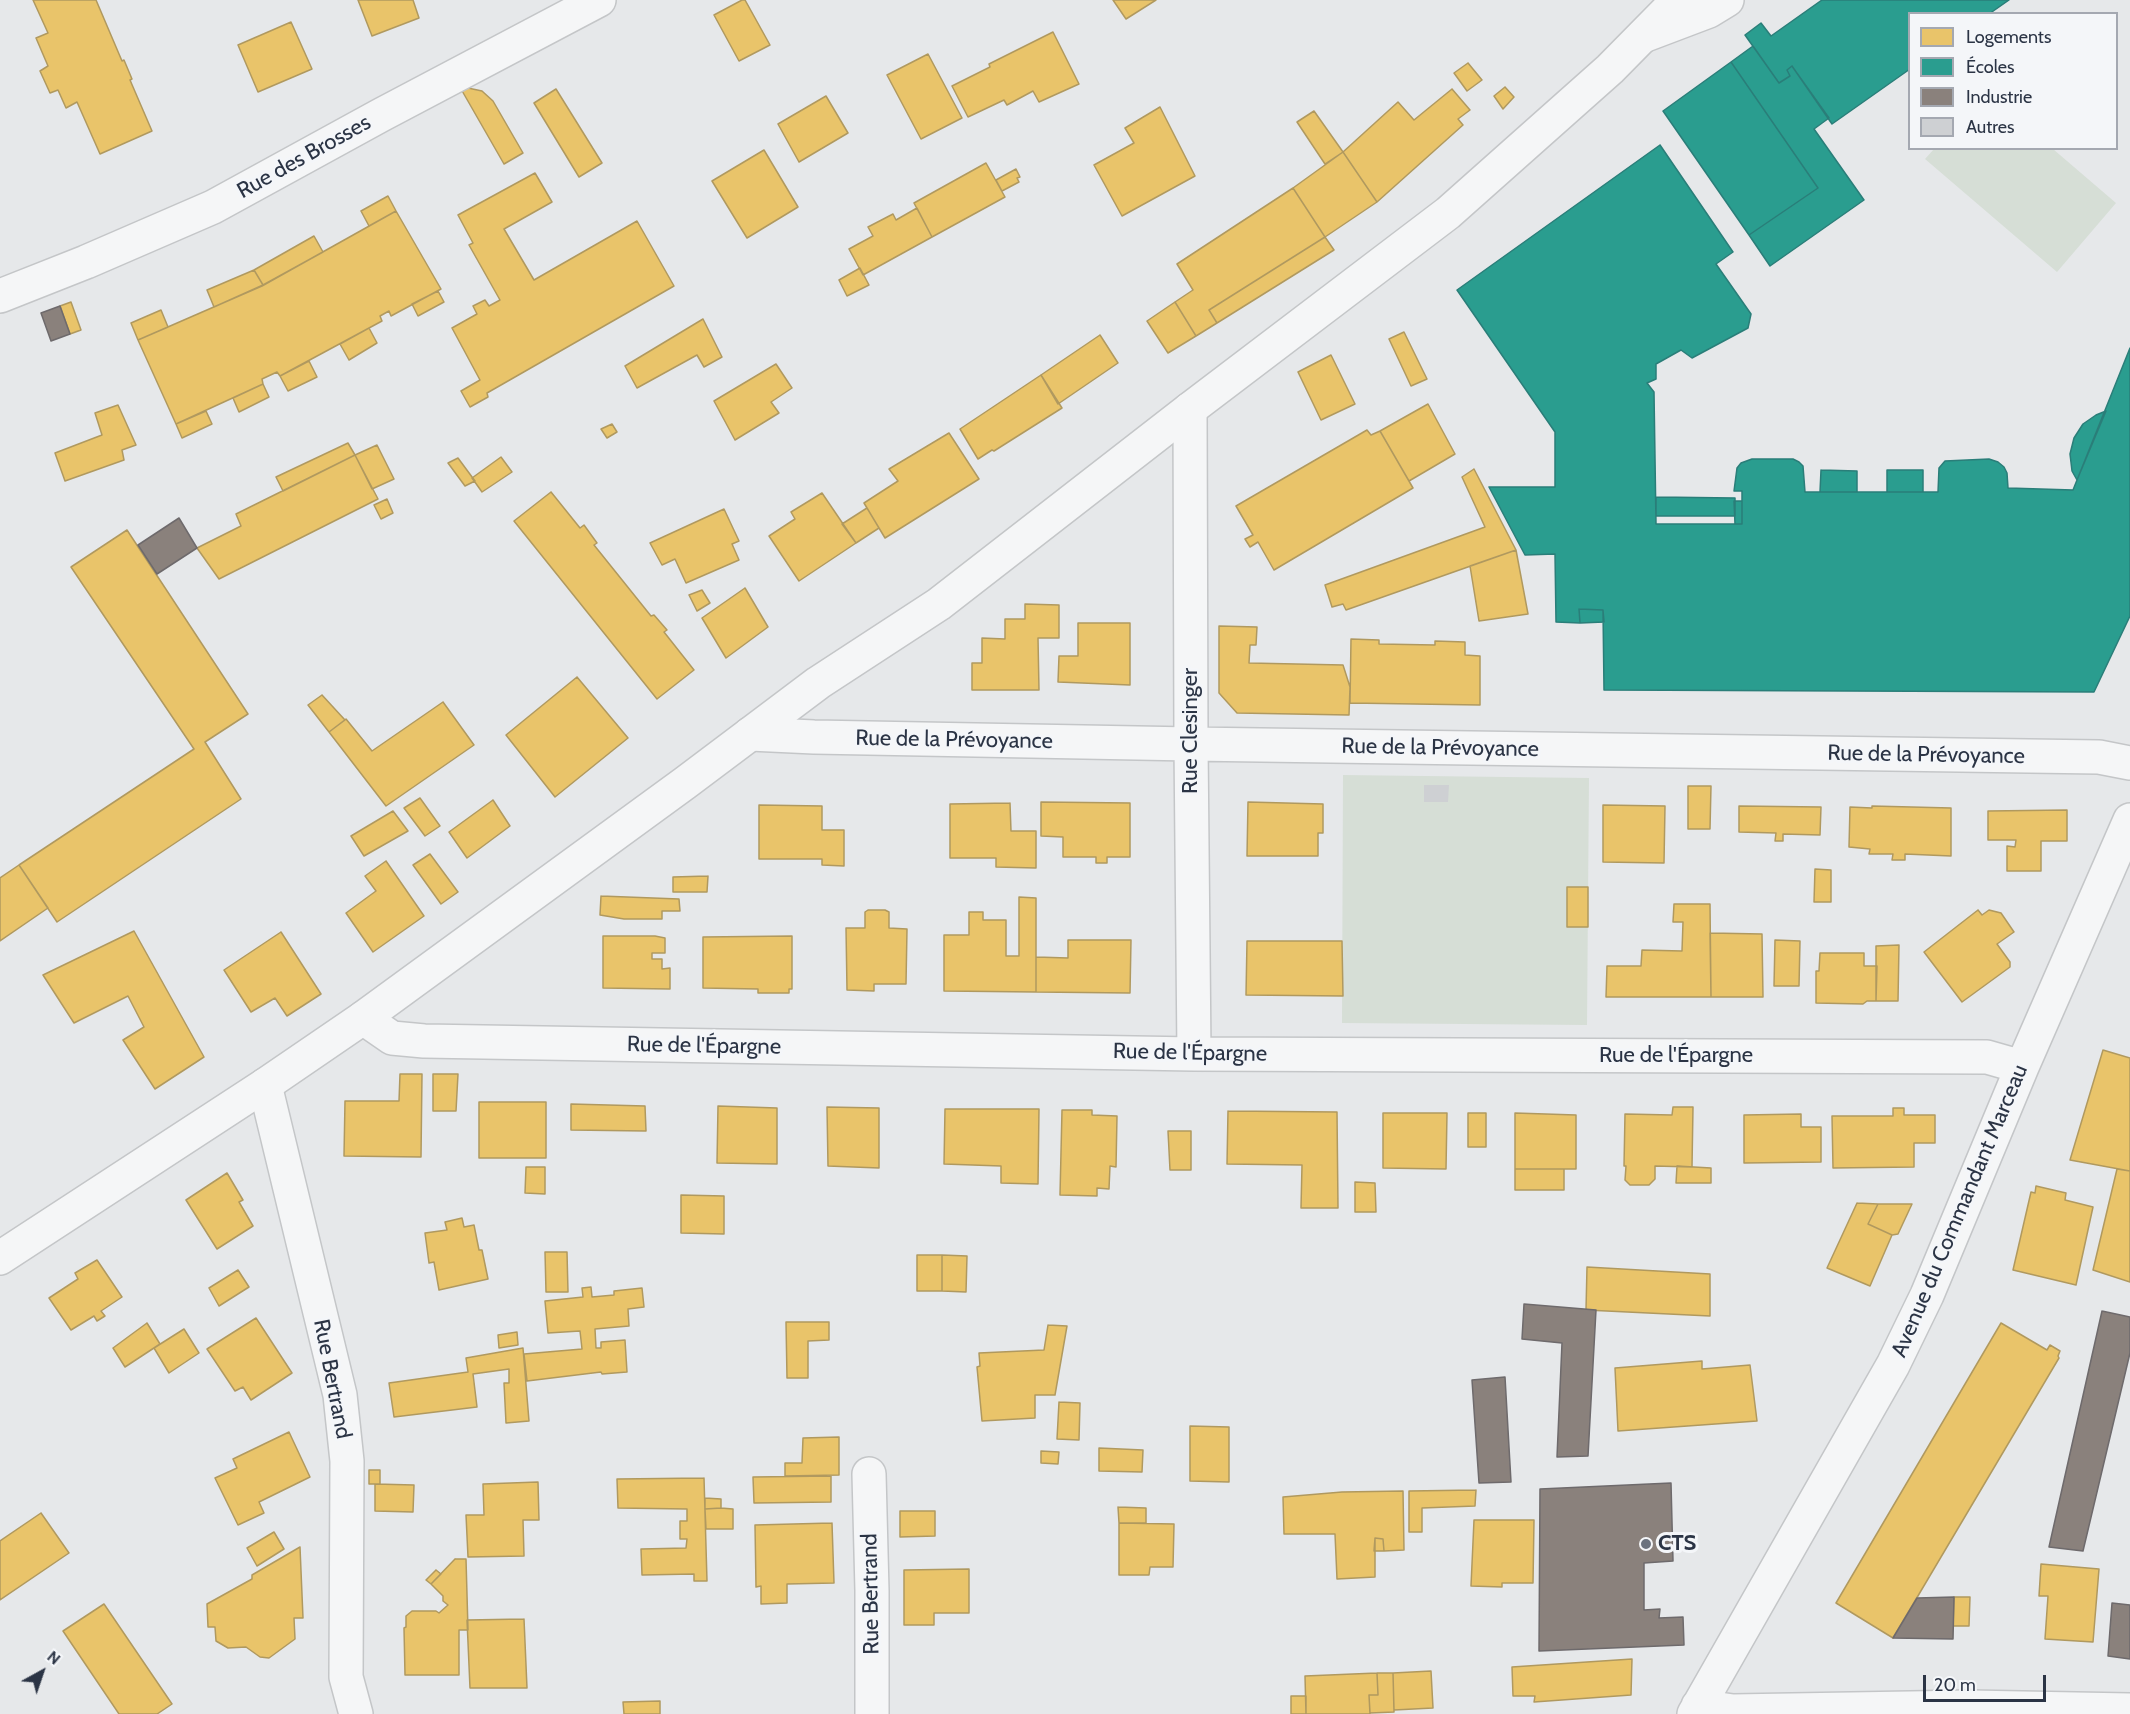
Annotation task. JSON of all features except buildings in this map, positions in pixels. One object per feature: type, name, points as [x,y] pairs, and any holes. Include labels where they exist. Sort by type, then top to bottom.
[{"type":"street","name":"Rue des Brosses","points":[[0,296],[213,207],[599,0]]},
{"type":"street","points":[[0,1258],[265,1085],[363,1018],[818,683],[939,604],[1448,213],[1610,69],[1678,0]]},
{"type":"street","points":[[1643,36],[1709,11],[1727,0]]},
{"type":"street","name":"Rue Clesinger","points":[[1190,409],[1194,1054]]},
{"type":"street","name":"Rue de la Prévoyance","points":[[750,734],[1191,744],[2099,757],[2130,763]]},
{"type":"street","name":"Avenue du Commandant Marceau","points":[[1696,1710],[1893,1365],[1927,1295],[2022,1067],[2130,820]]},
{"type":"street","name":"Rue de l'Épargne","points":[[363,1018],[392,1038],[424,1041],[1194,1054],[1987,1057],[2022,1067]]},
{"type":"street","name":"Rue Bertrand","points":[[265,1085],[340,1395],[347,1461],[345,1677],[356,1714]]},
{"type":"street","name":"Rue Bertrand","points":[[869,1474],[872,1714]]},
{"type":"street","points":[[1696,1710],[1969,1707],[2130,1710]]},
{"type":"shaded area","points":[[1933,150],[2054,150],[2116,203],[2057,272],[1925,159]]},
{"type":"shaded area","points":[[1343,775],[1589,778],[1587,1025],[1342,1023]]},
{"type":"place","name":"CTS","points":[[1646,1544]]}]
